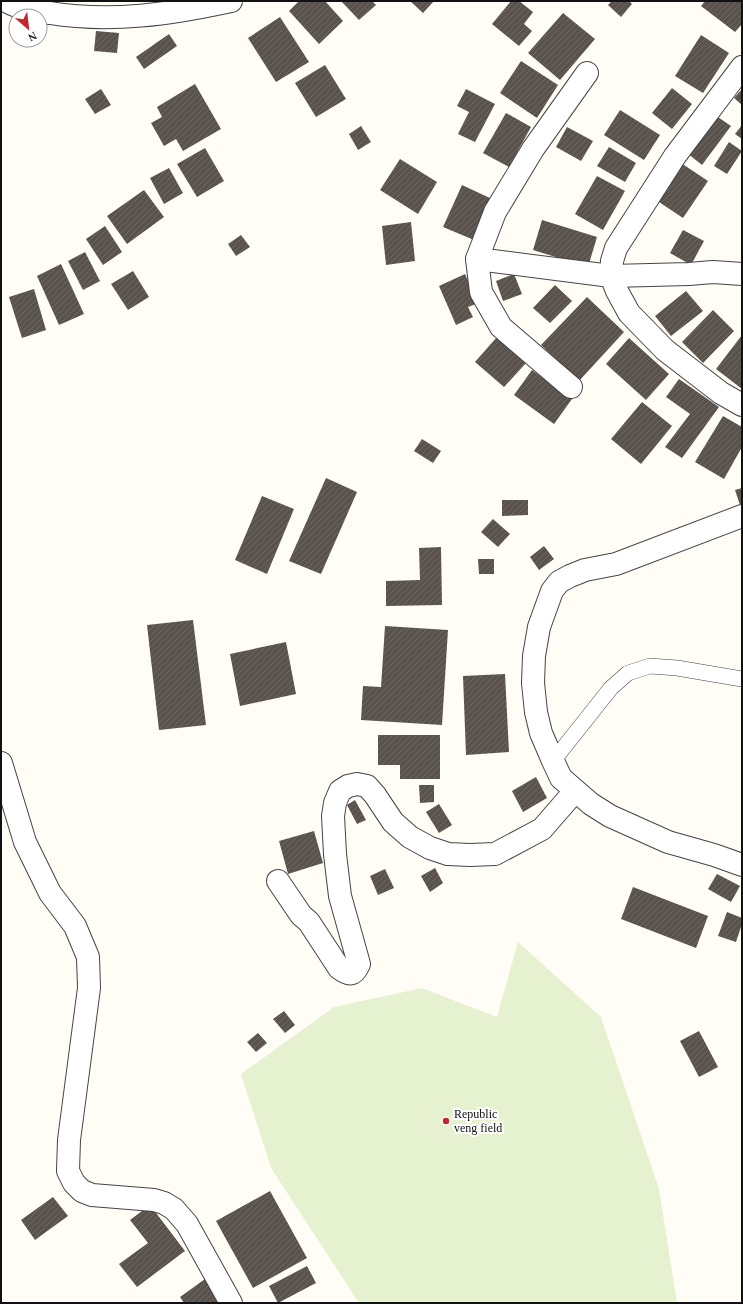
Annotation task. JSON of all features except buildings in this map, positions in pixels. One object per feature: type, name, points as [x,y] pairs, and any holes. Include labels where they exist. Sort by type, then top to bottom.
[{"type":"street","points":[[6,1],[25,9],[76,17],[128,17],[175,12],[231,1]]},
{"type":"street","points":[[742,67],[675,156],[616,248],[612,261],[611,276],[629,313],[665,350],[721,393],[742,405]]},
{"type":"street","points":[[571,387],[501,327],[481,292],[477,259],[495,212],[533,149],[587,73]]},
{"type":"street","points":[[477,259],[611,276],[713,272],[742,274]]},
{"type":"street","points":[[742,516],[616,564],[585,570],[559,582],[552,592],[539,627],[534,656],[533,683],[536,712],[540,726],[561,778],[590,804],[610,816],[668,842],[742,864]]},
{"type":"street","points":[[1,762],[24,842],[50,892],[75,926],[88,957],[89,988],[69,1140],[68,1171],[74,1182],[82,1191],[92,1195],[154,1200],[164,1203],[174,1209],[187,1224],[231,1303]]},
{"type":"street","points":[[278,880],[300,915],[309,922],[339,968],[345,973],[351,973],[356,971],[359,964],[340,896],[333,833],[335,803],[340,792],[348,786],[357,784],[367,786],[375,795],[393,822],[410,837],[430,848],[448,854],[470,855],[496,854],[542,829],[575,791]]},
{"type":"lane","points":[[553,761],[611,688],[628,673],[650,666],[677,668],[742,679]]},
{"type":"green space","name":"Republic veng field","points":[[518,942],[601,1017],[659,1189],[677,1303],[359,1303],[271,1168],[241,1074],[334,1007],[422,988],[497,1017]]},
{"type":"place","name":"Republic veng field","points":[[446,1121]]}]
